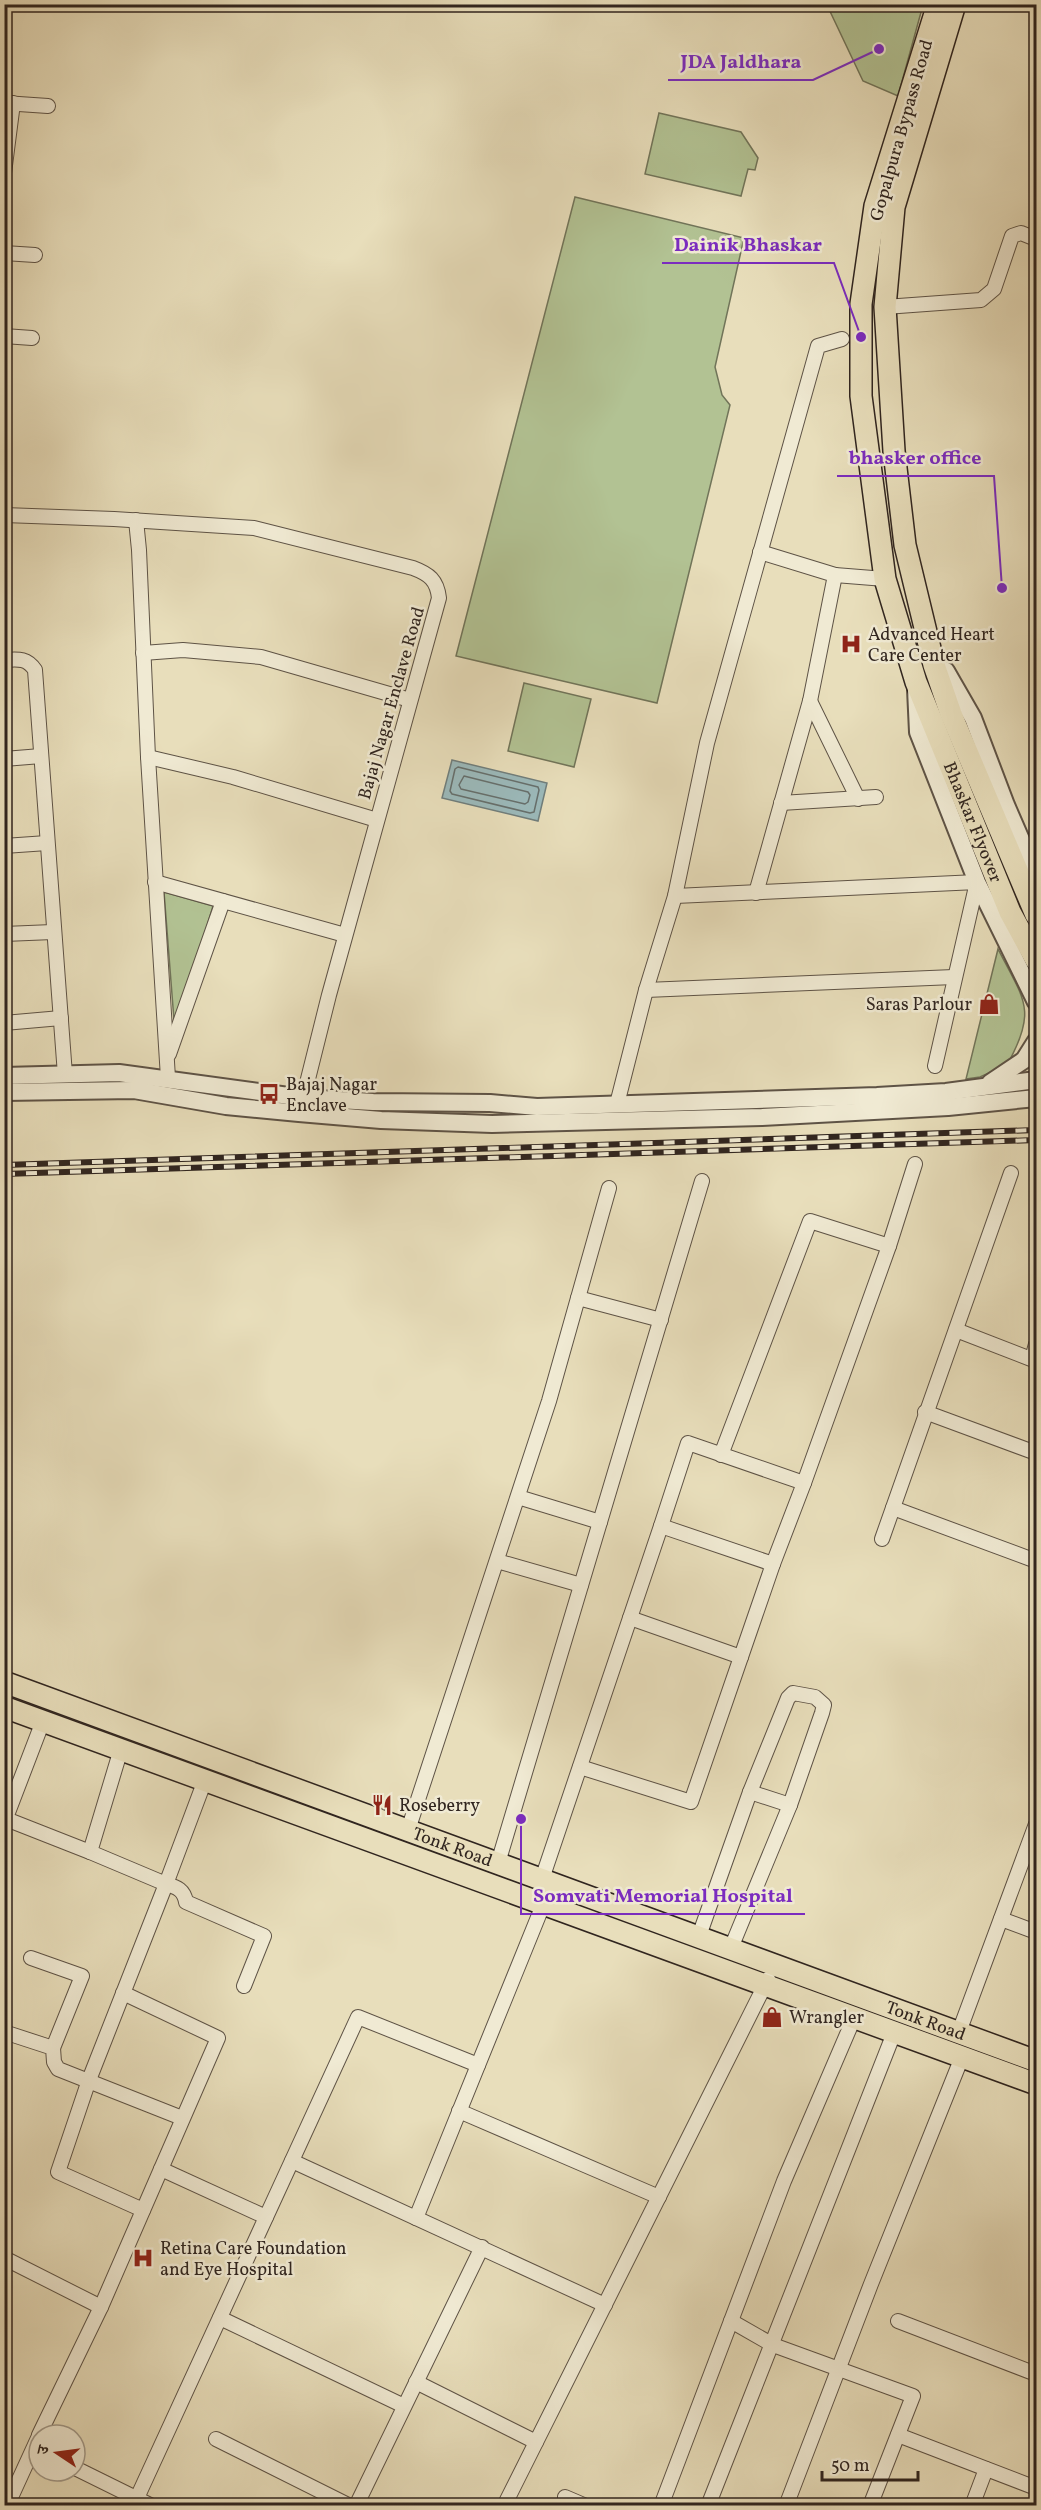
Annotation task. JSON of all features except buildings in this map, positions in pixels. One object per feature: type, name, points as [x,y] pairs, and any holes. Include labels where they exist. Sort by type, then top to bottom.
[{"type":"main road","name":"Gopalpura Bypass Road","points":[[916,682],[885,579],[861,396],[861,304],[939,4]]},
{"type":"main road","name":"Gopalpura Bypass Road","points":[[934,665],[905,545],[894,451],[885,307],[885,206],[955,4]]},
{"type":"main road","name":"Bhaskar Flyover","points":[[934,665],[951,714],[1036,915]]},
{"type":"main road","name":"Bhaskar Flyover","points":[[916,682],[1010,912],[1036,960]]},
{"type":"main road","name":"Tonk Road","points":[[4,1682],[1036,2061]]},
{"type":"main road","name":"Tonk Road","points":[[4,1707],[1036,2084]]},
{"type":"street","points":[[4,173],[9,103],[48,106]]},
{"type":"street","points":[[885,307],[981,300],[994,289],[1012,236],[1021,233],[1036,239]]},
{"type":"street","points":[[4,253],[35,255]]},
{"type":"street","points":[[4,336],[32,338]]},
{"type":"street","points":[[617,1104],[646,990],[675,896],[707,742],[818,346],[842,339]]},
{"type":"street","name":"Bajaj Nagar Enclave Road","points":[[4,515],[136,520],[254,528],[428,574],[436,583],[439,598],[345,935],[302,1106]]},
{"type":"street","points":[[136,520],[168,1078]]},
{"type":"street","points":[[760,552],[835,575],[885,579]]},
{"type":"street","points":[[756,892],[810,701],[835,575]]},
{"type":"street","points":[[143,653],[194,650],[261,657],[411,700]]},
{"type":"street","points":[[4,660],[24,660],[30,662],[35,670],[64,1075]]},
{"type":"street","points":[[934,665],[946,671],[973,718],[1006,805],[1036,874]]},
{"type":"street","points":[[916,682],[918,732],[977,882],[1036,1002]]},
{"type":"street","points":[[810,701],[858,799]]},
{"type":"street","points":[[4,759],[41,756]]},
{"type":"street","points":[[148,757],[233,777],[377,820]]},
{"type":"street","points":[[782,803],[876,797]]},
{"type":"street","points":[[4,846],[47,843]]},
{"type":"street","points":[[155,882],[345,935]]},
{"type":"street","points":[[675,896],[977,882]]},
{"type":"street","points":[[934,1066],[977,882]]},
{"type":"street","points":[[166,1061],[223,901]]},
{"type":"street","points":[[4,934],[53,932]]},
{"type":"street","points":[[646,990],[954,977]]},
{"type":"street","points":[[4,1023],[61,1018]]},
{"type":"street","points":[[984,1087],[1016,1067],[1033,1049],[1036,1041]]},
{"type":"street","points":[[4,1076],[119,1073],[168,1078],[381,1120],[481,1123],[612,1122],[948,1107],[1036,1098]]},
{"type":"street","points":[[4,1092],[134,1090],[226,1106],[302,1106],[373,1102],[490,1103],[537,1107],[877,1096],[946,1092],[1036,1080]]},
{"type":"street","points":[[580,1767],[691,1802],[773,1564],[889,1246],[915,1164]]},
{"type":"street","points":[[882,1539],[1011,1173]]},
{"type":"street","points":[[498,1863],[702,1181]]},
{"type":"street","points":[[408,1830],[549,1401],[609,1188]]},
{"type":"street","points":[[721,1455],[810,1221],[889,1246]]},
{"type":"street","points":[[578,1298],[661,1320]]},
{"type":"street","points":[[956,1330],[1034,1360],[1036,1344]]},
{"type":"street","points":[[925,1412],[1036,1453]]},
{"type":"street","points":[[542,1879],[688,1443],[804,1483]]},
{"type":"street","points":[[518,1497],[600,1522]]},
{"type":"street","points":[[893,1508],[1036,1561]]},
{"type":"street","points":[[661,1526],[773,1564]]},
{"type":"street","points":[[497,1561],[581,1585]]},
{"type":"street","points":[[630,1618],[741,1656]]},
{"type":"street","points":[[699,1936],[750,1792],[788,1698],[793,1693],[815,1697],[824,1705],[822,1713],[790,1806],[731,1948]]},
{"type":"street","points":[[44,1720],[5,1821],[177,1887],[185,1895],[186,1902],[264,1936],[244,1986]]},
{"type":"street","points":[[90,1852],[121,1749]]},
{"type":"street","points":[[143,2210],[58,2172],[89,2080],[205,1780]]},
{"type":"street","points":[[750,1792],[790,1806]]},
{"type":"street","points":[[959,2032],[1036,1824]]},
{"type":"street","points":[[416,2218],[543,1905]]},
{"type":"street","points":[[1001,1919],[1036,1932]]},
{"type":"street","points":[[31,1958],[82,1976],[53,2048],[54,2062],[58,2069],[182,2118]]},
{"type":"street","points":[[504,2505],[776,1964]]},
{"type":"street","points":[[47,2423],[101,2307],[218,2038],[123,1993]]},
{"type":"street","points":[[137,2499],[358,2017],[478,2066]]},
{"type":"street","points":[[661,2505],[784,2181],[854,2018]]},
{"type":"street","points":[[4,2032],[53,2048]]},
{"type":"street","points":[[708,2505],[773,2345],[894,2032]]},
{"type":"street","points":[[786,2505],[962,2057]]},
{"type":"street","points":[[459,2110],[659,2197]]},
{"type":"street","points":[[292,2161],[605,2305]]},
{"type":"street","points":[[161,2169],[266,2217]]},
{"type":"street","points":[[356,2505],[482,2247]]},
{"type":"street","points":[[4,2258],[101,2307]]},
{"type":"street","points":[[220,2318],[404,2406]]},
{"type":"street","points":[[731,2321],[773,2345],[914,2396],[870,2505]]},
{"type":"street","points":[[898,2321],[1036,2374]]},
{"type":"street","points":[[416,2382],[536,2442]]},
{"type":"street","points":[[898,2435],[1036,2488]]},
{"type":"street","points":[[216,2439],[350,2505]]},
{"type":"street","points":[[7,2505],[27,2464]]},
{"type":"street","points":[[972,2505],[986,2469]]},
{"type":"street","points":[[87,2475],[152,2505]]},
{"type":"street","points":[[565,2497],[586,2505]]},
{"type":"green space","points":[[827,5],[923,5],[898,96],[863,81]]},
{"type":"green space","points":[[659,113],[741,132],[758,158],[755,170],[748,169],[741,196],[645,174]]},
{"type":"green space","points":[[575,197],[744,238],[715,367],[722,395],[730,405],[657,703],[456,656]]},
{"type":"green space","points":[[524,683],[591,699],[574,767],[508,751]]},
{"type":"green space","points":[[164,892],[213,906],[175,1033]]},
{"type":"green space","points":[[998,949],[1015,981],[1024,1005],[1025,1018],[1022,1031],[1007,1065],[980,1077],[966,1079]]},
{"type":"water","points":[[452,760],[547,783],[538,821],[442,798]]},
{"type":"railway","points":[[4,1165],[1036,1130]]},
{"type":"railway","points":[[4,1174],[1036,1140]]},
{"type":"place","name":"JDA Jaldhara","points":[[879,49]]},
{"type":"place","name":"Dainik Bhaskar","points":[[861,337]]},
{"type":"place","name":"bhasker office","points":[[1002,588]]},
{"type":"place","name":"Advanced Heart Care Center","points":[[851,644]]},
{"type":"place","name":"Saras Parlour","points":[[989,1004]]},
{"type":"place","name":"Bajaj Nagar Enclave","points":[[269,1094]]},
{"type":"place","name":"Roseberry","points":[[382,1805]]},
{"type":"place","name":"Somvati Memorial Hospital","points":[[521,1819]]},
{"type":"place","name":"Wrangler","points":[[772,2017]]},
{"type":"place","name":"Retina Care Foundation and Eye Hospital","points":[[143,2258]]}]
